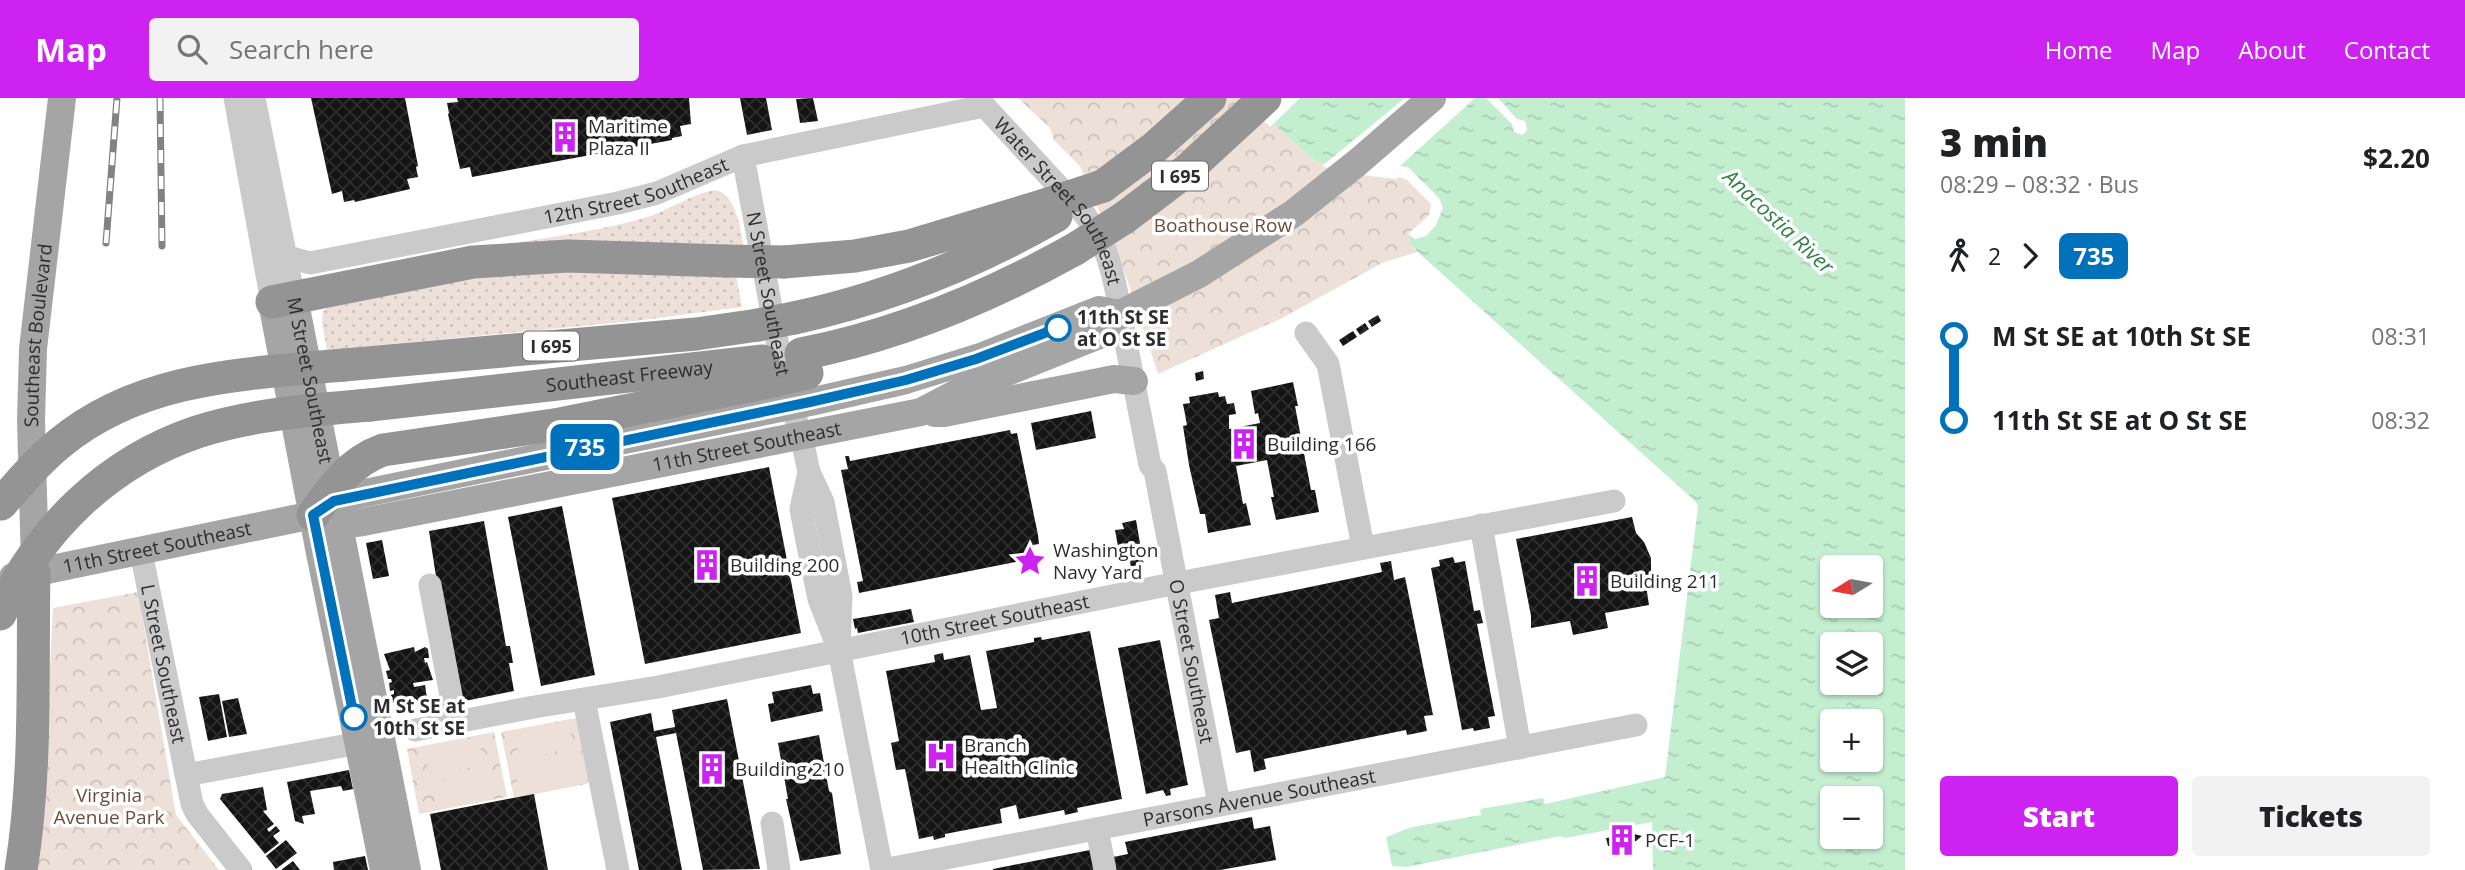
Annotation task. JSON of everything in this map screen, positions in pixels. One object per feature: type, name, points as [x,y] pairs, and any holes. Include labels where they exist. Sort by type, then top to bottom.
[{"type":"highway","name":"Southeast Freeway","points":[[0,614],[29,561],[65,516],[109,477],[150,452],[199,431],[300,411],[766,372],[804,363],[933,317],[1011,284],[1076,249],[1124,218],[1186,171],[1265,98]]},
{"type":"highway","name":"Southeast Freeway","points":[[0,506],[38,463],[61,442],[121,404],[174,386],[201,380],[344,365],[696,334],[758,325],[856,303],[936,275],[1014,239],[1051,210],[1103,186],[1154,148],[1208,100]]},
{"type":"highway","points":[[283,300],[473,262],[568,256],[784,262],[855,256],[909,246],[1051,210]]},
{"type":"highway","points":[[330,507],[360,461],[383,450],[560,424],[766,372]]},
{"type":"highway","points":[[21,870],[33,760],[34,573]]},
{"type":"main road","name":"Southeast Boulevard","points":[[34,573],[36,535],[31,420],[33,349],[62,98]]},
{"type":"main road","name":"11th Street Southeast","points":[[330,507],[801,435],[922,412],[965,389],[1104,333],[1121,314],[1190,279],[1279,224],[1359,163],[1432,98]]},
{"type":"main road","name":"M Street Southeast","points":[[283,300],[407,870]]},
{"type":"main road","name":"11th Street Southeast","points":[[0,580],[141,552],[330,507],[792,406],[951,367],[1025,341],[1099,310],[1121,314]]},
{"type":"main road","points":[[922,412],[944,413],[1114,379],[1134,381]]},
{"type":"main road","name":"M Street Southeast","points":[[330,507],[359,743],[384,870]]},
{"type":"street","name":"M Street Southeast","points":[[236,98],[283,300]]},
{"type":"street","name":"M Street Southeast","points":[[254,98],[285,256],[283,300]]},
{"type":"street","name":"12th Street Southeast","points":[[285,256],[310,263],[618,203],[657,192],[743,156],[981,102]]},
{"type":"street","name":"Water Street Southeast","points":[[981,102],[1058,184],[1094,227],[1110,262],[1121,314]]},
{"type":"street","name":"N Street Southeast","points":[[743,156],[786,389],[801,435],[809,472],[823,502],[841,596],[839,650],[883,870]]},
{"type":"street","name":"O Street Southeast","points":[[1121,314],[1150,465],[1155,471],[1219,804]]},
{"type":"street","points":[[1306,333],[1328,364],[1363,547]]},
{"type":"street","name":"10th Street Southeast","points":[[415,730],[584,700],[1363,547],[1614,501]]},
{"type":"street","points":[[1481,525],[1520,748]]},
{"type":"street","name":"L Street Southeast","points":[[141,552],[186,775],[197,814],[241,870]]},
{"type":"street","points":[[430,585],[456,722]]},
{"type":"street","points":[[584,700],[618,870]]},
{"type":"street","name":"Parsons Avenue Southeast","points":[[883,870],[1636,725]]},
{"type":"street","points":[[186,775],[359,743]]},
{"type":"street","points":[[772,823],[779,870]]},
{"type":"street","points":[[1097,829],[1105,870]]},
{"type":"green space","name":"Boathouse Row","points":[[1018,98],[1244,98],[1314,160],[1408,177],[1435,203],[1432,217],[1410,245],[1417,252],[1382,263],[1282,318],[1158,374],[1125,273],[1080,166],[1054,140],[1050,128]]},
{"type":"green space","points":[[715,190],[728,198],[733,205],[744,248],[509,244],[627,223]]},
{"type":"green space","points":[[551,271],[736,275],[742,307],[635,321],[327,350],[322,322],[323,311],[327,308],[475,277]]},
{"type":"green space","name":"Virginia Avenue Park","points":[[138,592],[176,815],[219,870],[32,870],[43,807],[53,608]]},
{"type":"green space","points":[[581,717],[592,774],[587,784],[514,798],[501,732]]},
{"type":"green space","points":[[569,723],[574,748],[520,759],[515,734]]},
{"type":"green space","points":[[494,732],[507,797],[419,814],[407,749]]},
{"type":"green space","points":[[479,740],[483,765],[430,775],[425,750]]},
{"type":"green space","points":[[581,752],[587,783],[520,796],[514,765]]},
{"type":"green space","points":[[485,773],[490,798],[436,808],[431,783]]},
{"type":"water","name":"Anacostia River","points":[[1244,98],[1905,98],[1905,870],[1653,870],[1652,822],[1565,838],[1560,836],[1407,867],[1392,866],[1386,837],[1412,827],[1481,815],[1480,809],[1543,798],[1545,804],[1665,777],[1698,506],[1410,245],[1410,237],[1432,217],[1435,203],[1408,177],[1339,168],[1314,160]]},
{"type":"pier","points":[[1241,98],[1300,98],[1270,127]]},
{"type":"pier","points":[[1405,98],[1475,98],[1400,166],[1408,167],[1439,198],[1443,208],[1436,225],[1426,236],[1415,239],[1408,234],[1429,215],[1431,204],[1407,180],[1339,172],[1322,166]]},
{"type":"pier","points":[[1486,98],[1498,98],[1517,119],[1525,121],[1525,133],[1522,135],[1514,132],[1512,124]]},
{"type":"building","points":[[311,98],[405,98],[418,166],[418,177],[407,179],[410,189],[355,202],[344,202],[342,191],[332,194]]},
{"type":"building","name":"Maritime Plaza II","points":[[457,98],[689,98],[691,124],[680,126],[682,136],[672,140],[472,177],[470,167],[460,169],[448,114],[447,103],[458,102]]},
{"type":"building","points":[[740,98],[766,98],[772,130],[747,135]]},
{"type":"building","points":[[813,98],[818,121],[800,123],[796,99]]},
{"type":"building","points":[[1378,315],[1381,321],[1372,327],[1368,321]]},
{"type":"building","points":[[1365,323],[1369,329],[1360,335],[1356,329]]},
{"type":"building","points":[[1353,331],[1357,337],[1343,346],[1339,340]]},
{"type":"building","points":[[1203,371],[1204,379],[1196,381],[1195,373]]},
{"type":"building","name":"Building 166","points":[[1293,382],[1311,490],[1315,490],[1319,512],[1276,520],[1267,460],[1236,466],[1243,504],[1246,503],[1251,525],[1208,533],[1205,514],[1200,514],[1189,465],[1183,426],[1187,425],[1183,404],[1190,403],[1189,397],[1218,392],[1219,397],[1225,396],[1227,404],[1234,403],[1236,414],[1229,415],[1229,429],[1260,423],[1258,413],[1255,414],[1251,391]]},
{"type":"building","points":[[1091,411],[1096,438],[1036,450],[1031,423]]},
{"type":"building","points":[[1010,430],[1011,434],[1017,433],[1038,535],[1039,544],[1033,545],[1036,558],[859,593],[857,582],[863,581],[841,470],[848,469],[845,456],[849,456],[850,461]]},
{"type":"building","name":"Building 200","points":[[769,467],[801,633],[645,664],[612,498]]},
{"type":"building","points":[[562,506],[595,675],[541,686],[508,517]]},
{"type":"building","name":"Building 211","points":[[1632,517],[1636,533],[1644,542],[1651,558],[1647,592],[1649,605],[1605,613],[1608,628],[1573,635],[1570,621],[1531,628],[1516,539]]},
{"type":"building","points":[[1136,520],[1144,566],[1131,568],[1130,562],[1121,563],[1115,530],[1124,529],[1122,523]]},
{"type":"building","points":[[484,521],[506,646],[510,646],[513,663],[509,663],[514,691],[460,702],[429,531]]},
{"type":"building","points":[[382,540],[389,576],[373,579],[366,543]]},
{"type":"building","points":[[1453,557],[1455,563],[1465,561],[1474,611],[1480,610],[1483,623],[1477,624],[1495,716],[1488,717],[1490,728],[1474,731],[1473,728],[1462,730],[1431,568],[1440,566],[1439,560]]},
{"type":"building","points":[[1391,561],[1394,580],[1405,577],[1433,715],[1424,716],[1427,731],[1407,735],[1406,730],[1264,759],[1266,769],[1254,772],[1250,750],[1236,753],[1209,620],[1219,618],[1215,595],[1230,592],[1232,603],[1382,572],[1380,563]]},
{"type":"building","points":[[911,609],[914,622],[858,633],[857,628],[855,629],[853,619]]},
{"type":"building","points":[[1090,631],[1122,799],[1077,808],[1078,812],[1065,815],[1064,810],[1019,819],[1016,805],[1000,809],[1002,823],[945,834],[945,837],[934,840],[933,836],[919,839],[905,769],[896,770],[891,743],[899,741],[886,671],[935,662],[934,655],[943,653],[944,660],[970,655],[981,710],[997,708],[986,651],[1034,642],[1034,638],[1041,637],[1042,640]]},
{"type":"building","points":[[1160,640],[1188,785],[1170,789],[1171,795],[1166,796],[1163,790],[1146,794],[1118,648]]},
{"type":"building","points":[[414,647],[415,652],[425,647],[428,649],[429,658],[424,658],[433,680],[413,683],[414,687],[425,685],[427,698],[408,705],[407,702],[393,703],[391,695],[394,690],[390,691],[389,683],[392,682],[388,679],[386,671],[390,670],[384,654]]},
{"type":"building","points":[[811,685],[813,694],[820,693],[823,711],[771,722],[768,704],[774,703],[772,692]]},
{"type":"building","points":[[219,694],[227,737],[208,741],[199,697]]},
{"type":"building","points":[[238,698],[247,734],[229,737],[222,701]]},
{"type":"building","points":[[727,699],[760,869],[703,870],[676,733],[656,737],[682,870],[639,870],[610,722],[651,713],[654,731],[675,727],[672,710]]},
{"type":"building","points":[[819,735],[829,791],[832,793],[841,854],[800,861],[786,799],[778,743]]},
{"type":"building","points":[[349,770],[353,789],[343,791],[341,786],[310,791],[315,814],[302,816],[304,824],[295,821],[287,782]]},
{"type":"building","points":[[263,787],[267,810],[263,811],[274,824],[267,829],[269,832],[276,826],[280,831],[273,836],[279,843],[265,854],[220,799],[222,794]]},
{"type":"building","points":[[534,794],[548,870],[441,870],[430,814]]},
{"type":"building","points":[[1252,817],[1254,829],[1270,826],[1276,860],[1220,870],[1115,870],[1113,857],[1128,854],[1125,842]]},
{"type":"building","name":"PCF-1","points":[[1634,834],[1642,836],[1636,841],[1608,846],[1606,838]]},
{"type":"building","points":[[286,840],[297,853],[276,869],[266,856]]},
{"type":"building","points":[[1090,850],[1094,870],[993,870],[993,869]]},
{"type":"building","points":[[365,856],[368,870],[334,870],[333,862]]},
{"type":"building","points":[[293,861],[300,870],[281,870]]},
{"type":"railway","points":[[106,243],[117,98]]},
{"type":"railway","points":[[160,98],[162,246]]},
{"type":"bus line","name":"735","points":[[354,717],[313,515],[334,501],[906,380],[976,359],[1058,328]]},
{"type":"place","name":"Maritime Plaza II","points":[[565,137]]},
{"type":"place","name":"11th St SE at O St SE","points":[[1058,328]]},
{"type":"place","name":"Building 166","points":[[1244,444]]},
{"type":"place","name":"Washington Navy Yard","points":[[1030,561]]},
{"type":"place","name":"Building 200","points":[[707,565]]},
{"type":"place","name":"Building 211","points":[[1587,581]]},
{"type":"place","name":"M St SE at 10th St SE","points":[[354,717]]},
{"type":"place","name":"Branch Health Clinic","points":[[941,756]]},
{"type":"place","name":"Building 210","points":[[712,769]]},
{"type":"place","name":"PCF-1","points":[[1622,840]]}]
